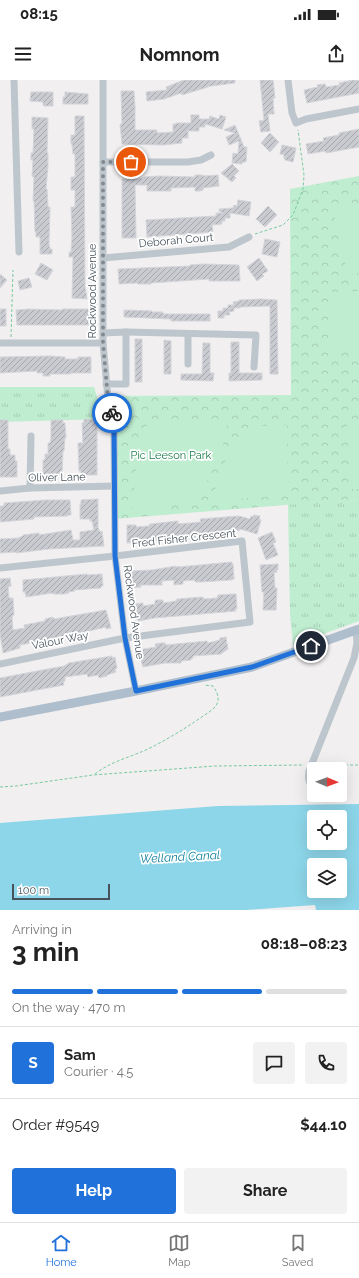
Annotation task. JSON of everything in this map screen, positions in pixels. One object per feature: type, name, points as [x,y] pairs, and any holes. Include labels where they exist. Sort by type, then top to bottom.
[{"type":"main road","points":[[0,717],[252,667],[357,630]]},
{"type":"street","points":[[14,80],[19,252]]},
{"type":"street","name":"Rockwood Avenue","points":[[103,80],[103,343],[106,384],[114,427],[115,556],[125,638],[136,691]]},
{"type":"street","points":[[288,80],[292,113],[296,123],[306,119],[359,109]]},
{"type":"street","points":[[103,162],[188,162],[201,160],[211,155]]},
{"type":"street","name":"Deborah Court","points":[[103,258],[229,247],[249,237]]},
{"type":"street","points":[[103,333],[126,332],[256,335],[254,367]]},
{"type":"street","points":[[106,384],[126,384],[126,332]]},
{"type":"street","points":[[188,334],[188,364]]},
{"type":"street","points":[[0,343],[103,343]]},
{"type":"street","points":[[30,488],[31,436]]},
{"type":"street","name":"Oliver Lane","points":[[0,490],[114,486]]},
{"type":"street","name":"Fred Fisher Crescent","points":[[115,556],[242,541],[250,622],[125,638]]},
{"type":"street","points":[[0,568],[115,556]]},
{"type":"street","points":[[312,762],[354,658],[357,643],[357,630]]},
{"type":"street","name":"Valour Way","points":[[0,664],[125,638]]},
{"type":"path","points":[[249,237],[283,225],[292,214],[302,189],[304,175],[296,123]]},
{"type":"path","points":[[11,343],[13,270]]},
{"type":"path","points":[[94,775],[109,765],[170,738],[217,706],[218,696],[213,686],[204,685]]},
{"type":"path","points":[[0,787],[94,775],[216,766],[307,765]]},
{"type":"path","points":[[347,765],[359,765]]},
{"type":"green space","name":"Pic Leeson Park","points":[[359,176],[359,499],[114,519],[110,396],[291,395],[290,189]]},
{"type":"green space","points":[[359,204],[359,273],[348,275],[333,210]]},
{"type":"green space","points":[[359,291],[359,349],[355,352],[331,353],[330,292]]},
{"type":"green space","points":[[0,387],[94,387],[104,419],[0,422]]},
{"type":"green space","points":[[156,419],[227,424],[222,449],[206,484],[190,501],[161,509],[132,509],[141,430]]},
{"type":"green space","points":[[359,423],[359,489],[351,489],[347,424]]},
{"type":"green space","points":[[287,425],[288,495],[211,501],[229,451],[240,439],[258,426]]},
{"type":"green space","points":[[359,499],[359,621],[293,645],[290,614],[288,504]]},
{"type":"water","name":"Welland Canal","points":[[359,804],[359,910],[316,910],[315,905],[246,910],[0,910],[0,823],[218,806]]},
{"type":"building","points":[[184,80],[235,80],[235,83],[211,86],[182,95],[181,93],[164,99],[147,101],[146,92],[167,90],[166,87]]},
{"type":"building","points":[[260,80],[273,80],[275,98],[273,98],[274,114],[268,114],[270,131],[261,132],[259,121],[264,120]]},
{"type":"building","points":[[359,80],[359,93],[307,103],[304,90],[318,87],[317,85],[325,84],[326,87],[340,85],[339,83]]},
{"type":"building","points":[[121,91],[134,91],[135,130],[157,130],[157,133],[173,132],[173,124],[191,123],[191,115],[199,115],[199,119],[209,119],[210,116],[219,119],[220,115],[226,117],[222,129],[205,124],[205,127],[199,127],[199,131],[188,131],[188,138],[182,138],[182,143],[163,145],[122,144],[120,124],[122,124]]},
{"type":"building","points":[[31,92],[53,92],[53,106],[44,106],[43,102],[30,101]]},
{"type":"building","points":[[65,92],[88,94],[88,104],[63,104]]},
{"type":"building","points":[[75,116],[84,116],[85,286],[87,299],[72,298],[73,257],[69,257],[69,252],[71,252],[72,237],[71,207],[75,207],[75,190],[71,190],[71,177],[75,177],[75,154],[73,154],[71,135],[75,135]]},
{"type":"building","points":[[32,117],[48,118],[48,166],[46,189],[48,207],[50,207],[49,243],[50,249],[52,249],[52,254],[40,254],[40,237],[36,237],[35,232],[33,201],[34,177],[32,176],[33,160],[31,160],[31,153],[33,153],[34,129],[32,129]]},
{"type":"building","points":[[235,125],[244,147],[247,147],[246,162],[242,162],[242,164],[232,163],[233,153],[238,154],[239,141],[229,145],[226,137],[235,133],[224,130]]},
{"type":"building","points":[[359,129],[359,147],[326,153],[325,151],[308,154],[306,144],[324,141],[323,138]]},
{"type":"building","points":[[270,133],[279,142],[270,152],[261,143]]},
{"type":"building","points":[[282,145],[296,148],[293,162],[285,160],[284,155],[280,154]]},
{"type":"building","points":[[232,164],[239,171],[234,176],[236,178],[232,182],[221,173]]},
{"type":"building","points":[[195,175],[218,175],[219,186],[203,188],[203,190],[200,191],[195,191],[195,187],[171,188],[171,191],[147,191],[147,185],[135,185],[136,238],[122,238],[122,179],[159,176],[195,177]]},
{"type":"building","points":[[238,200],[251,202],[249,216],[230,213],[230,218],[225,218],[225,221],[222,221],[222,224],[212,225],[213,232],[147,237],[146,220],[216,216],[216,213],[223,213],[219,211],[219,209],[233,208],[234,205],[237,206]]},
{"type":"building","points":[[268,206],[277,215],[265,227],[256,219]]},
{"type":"building","points":[[265,239],[280,242],[277,257],[262,254]]},
{"type":"building","points":[[259,258],[268,271],[262,274],[264,276],[257,281],[247,267]]},
{"type":"building","points":[[41,263],[53,270],[47,280],[35,274]]},
{"type":"building","points":[[203,264],[239,265],[240,281],[209,281],[209,279],[151,284],[119,284],[118,269],[190,266]]},
{"type":"building","points":[[0,274],[7,280],[0,288]]},
{"type":"building","points":[[29,278],[32,287],[20,290],[18,281]]},
{"type":"building","points":[[239,300],[277,300],[278,374],[270,374],[270,306],[234,308],[234,311],[229,312],[230,315],[224,315],[224,318],[218,318],[218,311],[223,311],[223,308],[228,308],[228,305],[234,305],[233,302]]},
{"type":"building","points":[[0,309],[6,309],[6,326],[0,326]]},
{"type":"building","points":[[90,309],[89,325],[17,325],[16,310]]},
{"type":"building","points":[[124,310],[163,312],[163,314],[210,314],[210,321],[171,321],[171,319],[124,317]]},
{"type":"building","points":[[135,339],[142,339],[142,382],[135,382]]},
{"type":"building","points":[[164,340],[171,341],[171,374],[164,374]]},
{"type":"building","points":[[231,342],[239,342],[239,373],[262,373],[262,380],[229,381],[229,373],[231,373]]},
{"type":"building","points":[[203,343],[210,343],[210,373],[214,373],[213,381],[181,380],[181,374],[202,374]]},
{"type":"building","points":[[0,357],[65,357],[65,359],[91,357],[91,373],[50,374],[50,376],[43,376],[43,373],[37,373],[37,371],[0,373]]},
{"type":"building","points":[[84,419],[97,420],[97,475],[81,475],[81,471],[79,471],[78,443],[83,443],[82,423],[84,423]]},
{"type":"building","points":[[0,420],[8,420],[8,449],[10,449],[10,455],[15,455],[15,461],[17,461],[17,477],[0,477]]},
{"type":"building","points":[[51,420],[63,420],[63,423],[65,423],[66,438],[63,451],[62,475],[43,475],[43,460],[45,460],[45,454],[48,454],[48,443],[50,443],[51,437]]},
{"type":"building","points":[[98,499],[98,528],[100,532],[102,531],[104,546],[0,553],[0,539],[18,538],[23,535],[39,533],[39,535],[71,530],[73,540],[80,540],[80,532],[94,530],[90,519],[80,519],[81,500]]},
{"type":"building","points":[[70,500],[71,515],[34,517],[34,519],[0,522],[0,506],[4,506],[4,503]]},
{"type":"building","points":[[254,515],[260,516],[259,519],[261,520],[257,534],[240,529],[239,531],[232,529],[233,534],[127,543],[127,525],[136,525],[136,527],[149,526],[150,524],[178,521],[178,524],[201,522],[200,519],[239,516],[250,519],[251,516],[253,517]]},
{"type":"building","points":[[272,532],[276,542],[273,543],[278,555],[266,560],[258,538]]},
{"type":"building","points":[[232,562],[234,579],[231,580],[200,582],[195,582],[195,580],[183,581],[183,584],[174,585],[174,580],[162,581],[162,585],[141,585],[141,587],[132,588],[132,580],[130,580],[129,571]]},
{"type":"building","points":[[278,564],[278,570],[274,573],[275,588],[277,588],[276,610],[263,610],[264,592],[262,592],[260,565]]},
{"type":"building","points":[[102,574],[103,586],[101,586],[101,588],[74,590],[75,591],[64,594],[52,593],[26,597],[25,592],[23,592],[23,580]]},
{"type":"building","points":[[10,578],[11,586],[8,587],[9,598],[13,598],[13,630],[25,628],[24,625],[45,621],[45,619],[53,617],[54,619],[106,610],[111,628],[106,629],[106,627],[20,645],[20,648],[3,653],[0,634],[0,579]]},
{"type":"building","points":[[236,594],[236,611],[154,618],[138,621],[138,619],[136,619],[135,604],[143,603],[143,606],[155,604],[156,600],[163,600],[163,603],[176,601],[177,599],[202,597],[205,599],[217,598],[218,595]]},
{"type":"building","points":[[226,637],[228,649],[221,654],[193,656],[191,660],[181,661],[181,663],[165,663],[143,667],[138,650],[156,647],[155,644],[160,643],[165,643],[166,645],[207,641],[208,643]]},
{"type":"building","points":[[112,656],[112,658],[115,657],[117,668],[115,669],[116,672],[107,676],[99,678],[98,675],[88,677],[87,674],[65,677],[65,681],[63,682],[64,685],[0,697],[0,678],[64,666],[69,663]]},
{"type":"way so far","points":[[112,413],[108,399],[103,343],[103,162],[131,162]]},
{"type":"route","points":[[112,413],[114,427],[115,556],[125,638],[136,691],[252,667],[311,646]]}]
